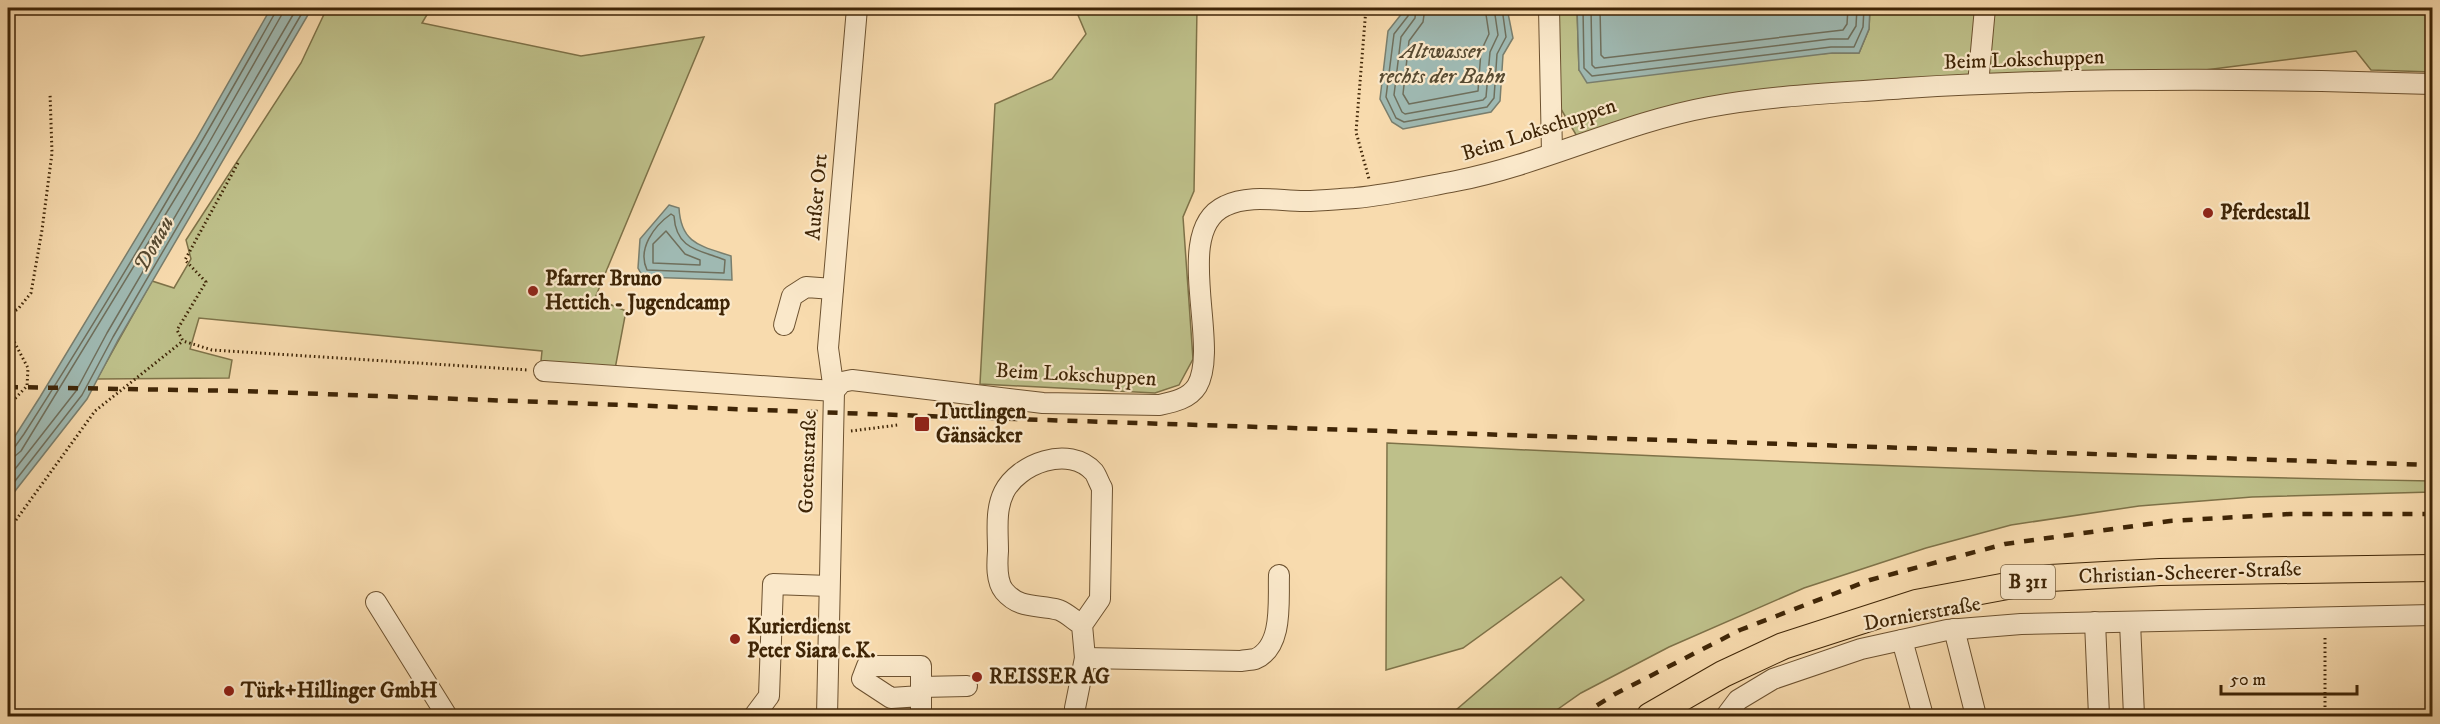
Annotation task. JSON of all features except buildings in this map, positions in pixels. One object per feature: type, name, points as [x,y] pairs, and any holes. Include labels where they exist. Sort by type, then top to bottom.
[{"type":"main road","name":"Christian-Scheerer-Straße","points":[[1650,717],[1723,674],[1782,646],[1916,603],[2061,578],[2160,572],[2433,568]]},
{"type":"street","name":"Außer Ort","points":[[834,390],[828,348],[858,8]]},
{"type":"street","points":[[1549,8],[1552,153]]},
{"type":"street","points":[[1978,84],[1985,8]]},
{"type":"street","name":"Beim Lokschuppen","points":[[834,390],[842,382],[852,380],[1043,402],[1159,405],[1177,401],[1188,396],[1197,387],[1202,373],[1198,252],[1207,222],[1223,206],[1240,200],[1308,201],[1374,195],[1460,180],[1552,153],[1636,124],[1711,106],[1811,94],[1978,84],[2314,80],[2433,84]]},
{"type":"street","points":[[784,325],[792,296],[806,287],[833,289]]},
{"type":"street","name":"Gotenstraße","points":[[544,370],[834,390],[826,717]]},
{"type":"street","points":[[1076,717],[1075,708],[1085,658],[1082,625],[1100,599],[1102,488],[1095,472],[1081,462],[1063,458],[1028,468],[1004,490],[999,504],[997,571],[1002,589],[1014,601],[1027,607],[1060,610],[1082,625]]},
{"type":"street","points":[[1085,658],[1241,661],[1256,659],[1269,648],[1276,635],[1279,575]]},
{"type":"street","points":[[754,717],[769,696],[773,584],[829,586]]},
{"type":"street","points":[[376,602],[447,717]]},
{"type":"street","name":"Dornierstraße","points":[[1726,717],[1738,700],[1773,679],[1861,649],[1954,629],[2021,624],[2433,615]]},
{"type":"street","points":[[2095,622],[2099,717]]},
{"type":"street","points":[[2130,622],[2134,717]]},
{"type":"street","points":[[1954,629],[1976,717]]},
{"type":"street","points":[[1902,640],[1923,717]]},
{"type":"street","points":[[921,717],[921,692],[967,686]]},
{"type":"path","points":[[1366,8],[1356,132],[1374,195]]},
{"type":"path","points":[[8,315],[18,309],[31,293],[35,272],[52,153],[50,93]]},
{"type":"path","points":[[238,163],[185,260],[206,282],[177,330],[183,340],[212,350],[544,370]]},
{"type":"path","points":[[8,330],[28,368],[27,386],[8,406]]},
{"type":"path","points":[[8,531],[95,411],[183,340]]},
{"type":"path","points":[[849,431],[877,430],[898,425]]},
{"type":"path","points":[[2325,616],[2325,717]]},
{"type":"green space","points":[[327,8],[431,8],[422,23],[581,56],[704,37],[595,298],[626,311],[615,369],[541,361],[542,351],[199,318],[190,349],[232,360],[229,378],[97,379],[152,281],[174,288],[191,259],[186,240],[301,63]]},
{"type":"green space","points":[[1075,8],[1197,8],[1194,191],[1183,217],[1193,359],[1179,385],[1155,393],[980,384],[995,104],[1052,79],[1086,34]]},
{"type":"green space","points":[[1558,8],[1577,8],[1579,70],[1859,53],[1869,29],[1870,8],[2432,8],[2432,72],[2371,70],[2356,51],[2205,70],[2188,75],[1867,81],[1713,98],[1578,138],[1558,104]]},
{"type":"green space","points":[[1387,443],[1910,466],[2432,481],[2432,492],[2252,497],[2139,506],[2011,525],[1926,548],[1804,588],[1669,647],[1581,693],[1548,716],[1449,716],[1584,600],[1561,577],[1463,648],[1386,670]]},
{"type":"water","name":"Donau","points":[[271,8],[312,8],[118,340],[87,399],[8,500],[8,447],[195,141]]},
{"type":"water","name":"Altwasser rechts der Bahn","points":[[1402,8],[1507,8],[1513,38],[1503,55],[1500,101],[1491,112],[1403,129],[1392,122],[1380,99],[1388,31],[1403,12]]},
{"type":"water","points":[[1577,8],[1870,8],[1869,29],[1859,53],[1832,53],[1587,83],[1579,70]]},
{"type":"water","points":[[669,205],[679,208],[684,229],[695,242],[731,256],[732,280],[643,277],[638,268],[640,239]]},
{"type":"railway","points":[[8,387],[241,391],[953,417],[2432,465]]},
{"type":"railway","points":[[1580,716],[1615,694],[1740,630],[1870,580],[2005,544],[2170,521],[2290,514],[2432,514]]},
{"type":"place","name":"Pferdestall","points":[[2208,213]]},
{"type":"place","name":"Pfarrer Bruno Hettich - Jugendcamp","points":[[533,291]]},
{"type":"place","name":"Tuttlingen Gänsäcker","points":[[922,424]]},
{"type":"place","name":"Kurierdienst Peter Siara e.K.","points":[[735,639]]},
{"type":"place","name":"REISSER AG","points":[[977,677]]},
{"type":"place","name":"Türk+Hillinger GmbH","points":[[229,691]]}]
